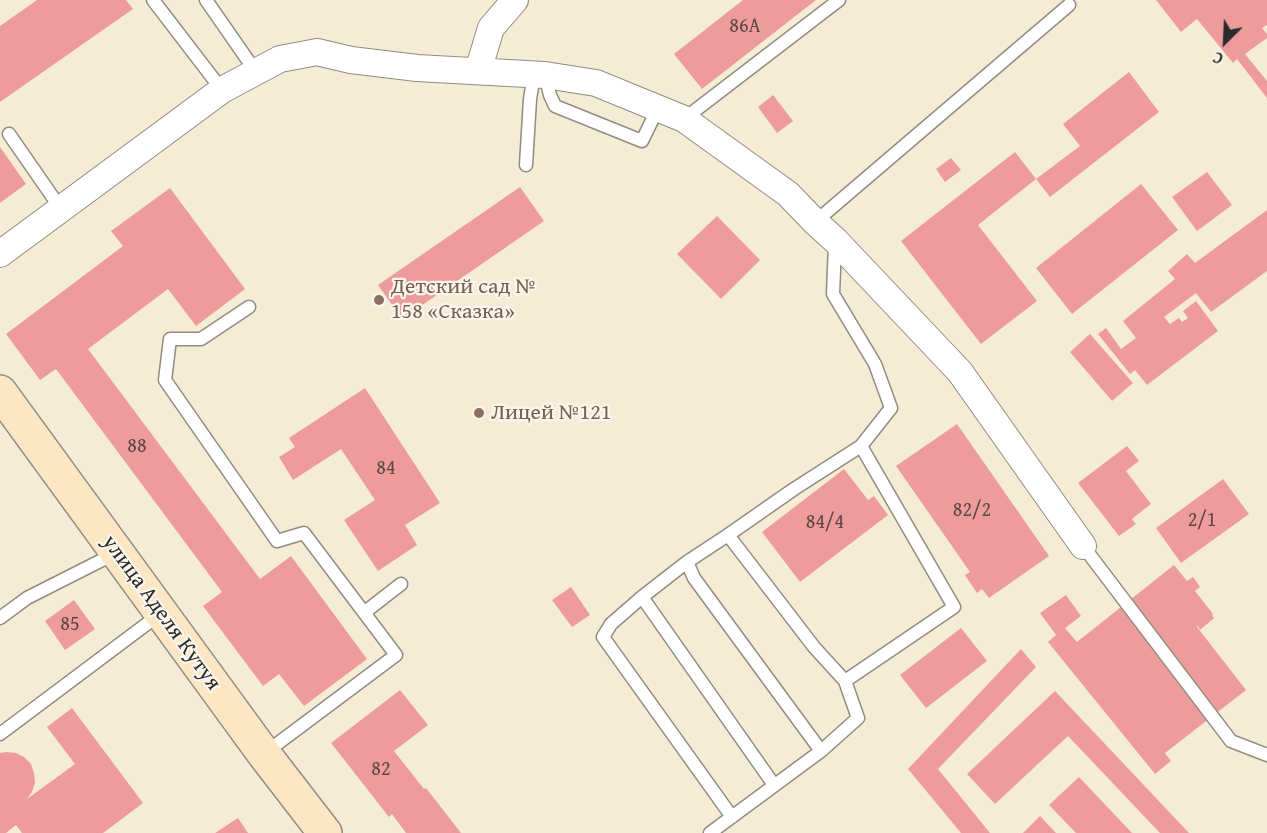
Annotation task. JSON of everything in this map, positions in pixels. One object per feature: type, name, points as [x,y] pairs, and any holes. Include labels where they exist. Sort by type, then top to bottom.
[{"type":"main road","name":"улица Аделя Кутуя","points":[[0,392],[264,754],[325,833]]},
{"type":"street","points":[[478,71],[490,28],[515,0]]},
{"type":"street","points":[[0,254],[222,90],[280,60],[317,52],[351,60],[417,68],[540,75],[596,83],[684,119],[788,194],[836,241],[960,372],[1083,546]]},
{"type":"lane","points":[[153,0],[222,90]]},
{"type":"lane","points":[[206,0],[256,72]]},
{"type":"lane","points":[[684,119],[838,0]]},
{"type":"lane","points":[[815,222],[1069,5]]},
{"type":"lane","points":[[540,75],[555,106],[642,141],[658,108]]},
{"type":"lane","points":[[526,165],[530,99],[540,75]]},
{"type":"lane","points":[[9,134],[61,209]]},
{"type":"lane","points":[[732,817],[603,637],[611,624],[687,562],[861,446],[891,408],[875,364],[833,294],[836,241]]},
{"type":"lane","points":[[249,307],[201,339],[170,339],[165,380],[277,541],[304,533],[396,655],[264,754]]},
{"type":"lane","points":[[845,681],[954,608],[861,446]]},
{"type":"lane","points":[[710,833],[821,751],[858,718],[845,681],[814,647],[728,535]]},
{"type":"lane","points":[[1083,546],[1231,741],[1267,756]]},
{"type":"lane","points":[[0,618],[27,598],[118,553]]},
{"type":"lane","points":[[687,562],[694,578],[821,751]]},
{"type":"lane","points":[[365,612],[401,584]]},
{"type":"lane","points":[[642,597],[774,785]]},
{"type":"lane","points":[[0,734],[162,613]]},
{"type":"building","points":[[37,0],[126,0],[133,9],[0,102],[0,26]]},
{"type":"building","points":[[743,0],[816,0],[702,89],[674,54]]},
{"type":"building","points":[[1156,0],[1267,0],[1267,25],[1262,28],[1267,38],[1245,54],[1267,81],[1267,98],[1237,59],[1233,63],[1197,19],[1181,32]]},
{"type":"building","points":[[1129,72],[1159,112],[1050,197],[1036,179],[1080,146],[1063,124]]},
{"type":"building","points":[[773,95],[793,121],[777,133],[758,107]]},
{"type":"building","points":[[0,147],[26,184],[0,203]]},
{"type":"building","points":[[1015,152],[1036,179],[978,225],[1037,301],[981,344],[901,241]]},
{"type":"building","points":[[951,158],[961,170],[945,182],[936,169]]},
{"type":"building","points":[[1207,172],[1232,205],[1197,231],[1172,197]]},
{"type":"building","points":[[1141,184],[1178,230],[1072,314],[1036,268]]},
{"type":"building","points":[[520,187],[544,221],[402,319],[378,285]]},
{"type":"building","points":[[170,188],[245,289],[196,326],[168,289],[88,349],[260,579],[291,556],[367,659],[304,706],[279,674],[263,686],[203,606],[222,592],[56,369],[40,380],[6,334],[123,246],[111,231]]},
{"type":"building","points":[[1267,210],[1267,271],[1211,312],[1196,293],[1164,317],[1170,324],[1179,318],[1182,322],[1188,318],[1183,311],[1196,301],[1218,331],[1147,385],[1135,370],[1130,374],[1098,334],[1106,328],[1121,349],[1136,338],[1123,321],[1175,279],[1168,271],[1187,254],[1195,263]]},
{"type":"building","points":[[717,216],[760,260],[721,299],[677,254]]},
{"type":"building","points":[[1090,334],[1133,383],[1112,401],[1070,352]]},
{"type":"building","points":[[365,388],[440,503],[405,525],[417,545],[378,571],[344,520],[375,500],[341,449],[293,480],[279,457],[295,447],[289,438]]},
{"type":"building","points":[[957,424],[1049,556],[989,598],[982,589],[977,593],[965,575],[970,572],[896,466]]},
{"type":"building","points":[[1127,446],[1139,461],[1126,471],[1151,504],[1132,519],[1136,524],[1119,536],[1078,483]]},
{"type":"building","points":[[844,469],[868,500],[874,496],[888,515],[800,582],[762,532]]},
{"type":"building","points":[[1223,479],[1249,514],[1181,563],[1156,528]]},
{"type":"building","points":[[1174,565],[1187,581],[1193,577],[1200,587],[1195,591],[1214,618],[1200,630],[1197,627],[1246,690],[1165,753],[1171,761],[1155,774],[1048,642],[1056,635],[1040,613],[1066,595],[1081,616],[1065,628],[1077,642]]},
{"type":"building","points":[[571,587],[590,615],[572,627],[552,600]]},
{"type":"building","points":[[74,600],[95,629],[65,650],[45,621]]},
{"type":"building","points":[[961,628],[987,661],[926,708],[900,675]]},
{"type":"building","points":[[1021,649],[1036,667],[938,769],[990,833],[961,833],[908,769]]},
{"type":"building","points":[[400,690],[428,725],[394,751],[461,833],[406,833],[392,814],[389,817],[331,743]]},
{"type":"building","points":[[1055,691],[1189,833],[1160,833],[1068,736],[995,804],[967,774]]},
{"type":"building","points":[[72,708],[143,803],[103,833],[22,833],[16,825],[6,833],[0,833],[0,753],[16,753],[31,764],[35,783],[27,799],[75,764],[47,727]]},
{"type":"building","points":[[1079,777],[1132,833],[1076,833],[1049,805]]},
{"type":"building","points":[[1040,816],[1056,833],[1023,833]]},
{"type":"building","points":[[238,818],[248,833],[215,833]]},
{"type":"place","name":"Детский сад № 158 «Сказка»","points":[[379,300]]},
{"type":"place","name":"Лицей №121","points":[[479,413]]}]
